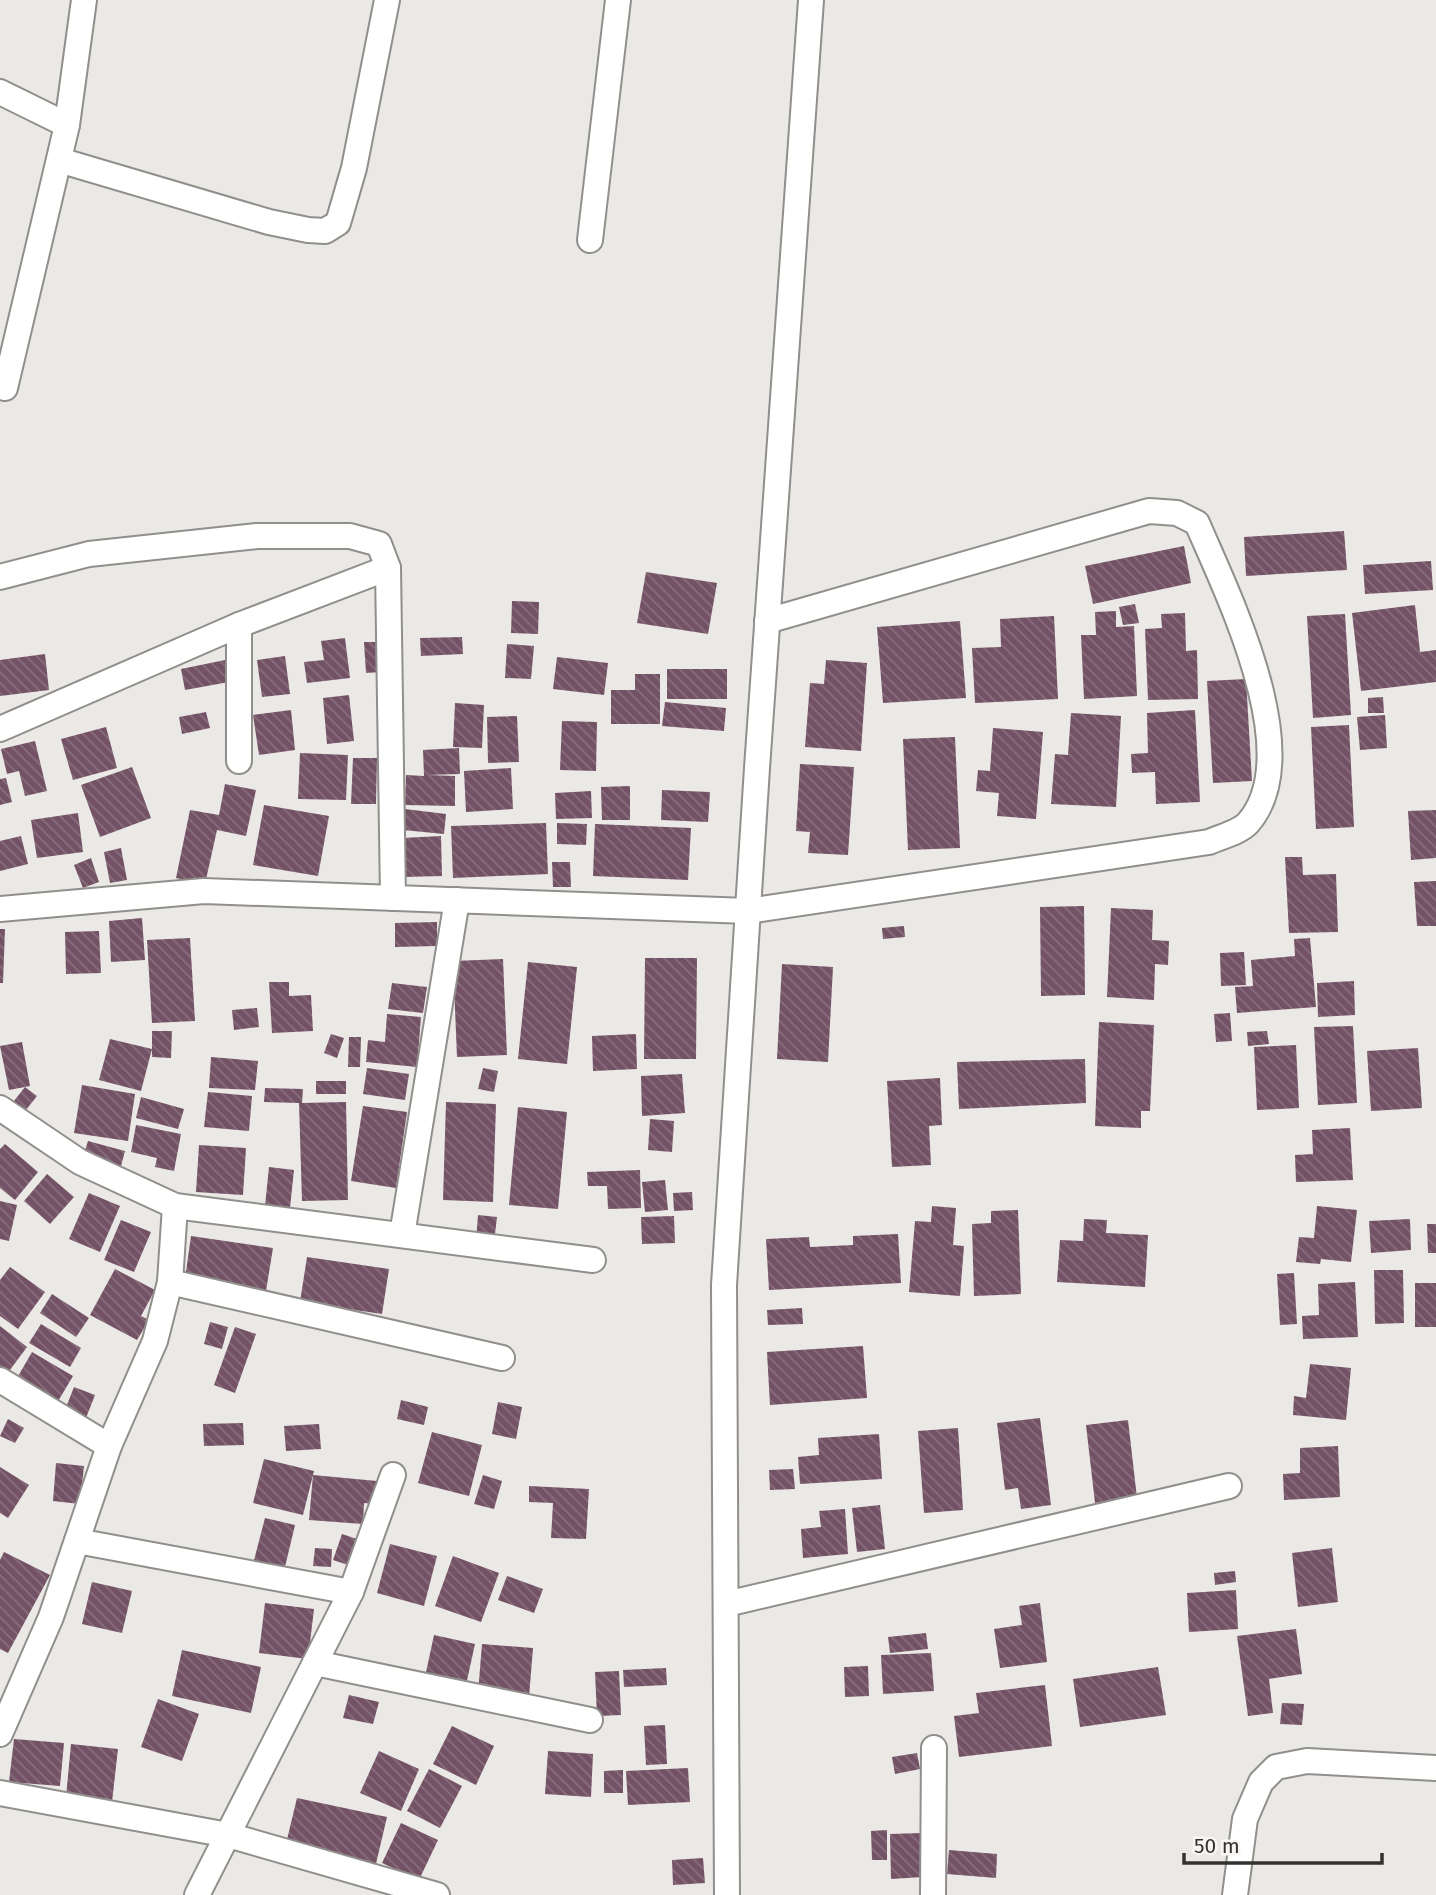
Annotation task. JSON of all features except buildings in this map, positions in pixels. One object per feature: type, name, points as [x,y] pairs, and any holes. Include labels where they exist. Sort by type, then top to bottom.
[{"type":"street","points":[[5,388],[67,125],[84,0]]},
{"type":"street","points":[[59,160],[269,222],[325,231],[338,223],[354,167],[387,0]]},
{"type":"street","points":[[590,240],[618,0]]},
{"type":"street","points":[[727,1895],[724,1284],[811,0]]},
{"type":"street","points":[[0,92],[67,125]]},
{"type":"street","points":[[0,909],[204,891],[748,911],[1209,842],[1247,824],[1261,801],[1270,771],[1269,726],[1244,635],[1197,523],[1177,513],[1149,510],[767,621]]},
{"type":"street","points":[[0,577],[89,554],[257,536],[350,536],[379,544],[388,568],[393,898]]},
{"type":"street","points":[[0,729],[239,625],[388,568]]},
{"type":"street","points":[[239,625],[239,761]]},
{"type":"street","points":[[402,1235],[457,900]]},
{"type":"street","points":[[0,1108],[80,1162],[175,1206],[593,1260]]},
{"type":"street","points":[[0,1734],[51,1617],[109,1447],[155,1341],[170,1282],[175,1206]]},
{"type":"street","points":[[170,1282],[502,1358]]},
{"type":"street","points":[[0,1380],[109,1447]]},
{"type":"street","points":[[197,1895],[351,1592],[393,1475]]},
{"type":"street","points":[[726,1604],[1229,1486]]},
{"type":"street","points":[[77,1541],[351,1592]]},
{"type":"street","points":[[316,1663],[590,1720]]},
{"type":"street","points":[[933,1895],[934,1748]]},
{"type":"street","points":[[1234,1895],[1245,1819],[1261,1782],[1276,1768],[1307,1761],[1436,1768]]},
{"type":"street","points":[[0,1793],[228,1835],[437,1895]]}]
